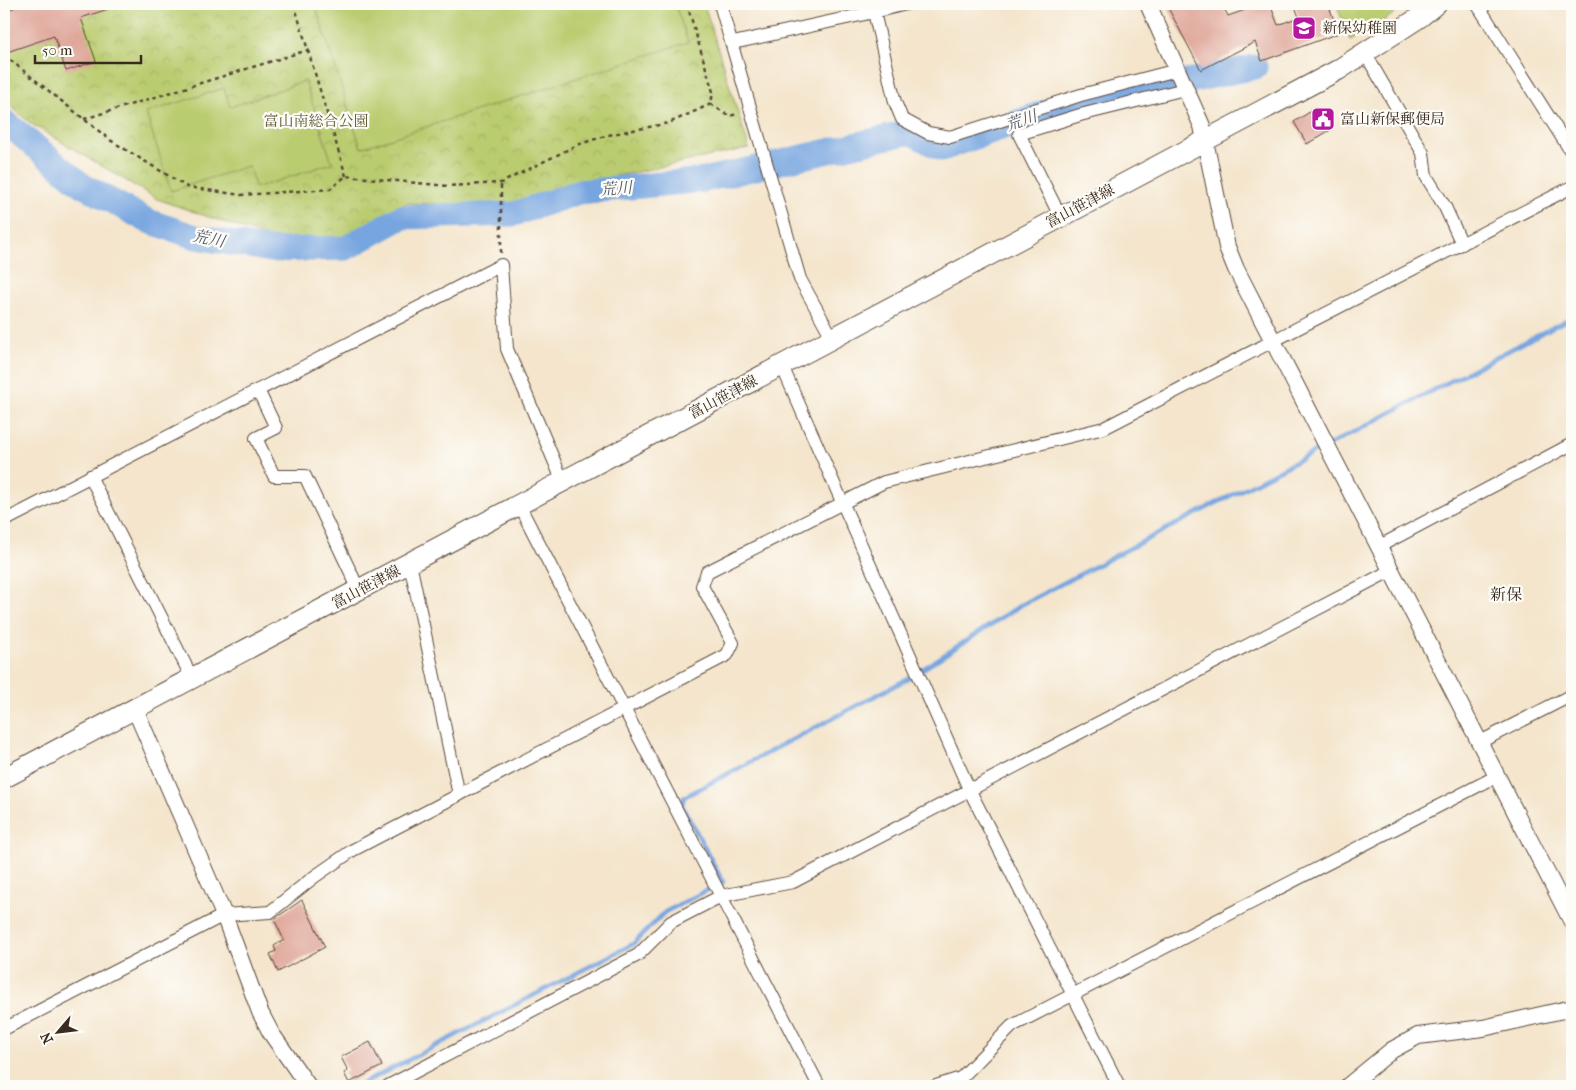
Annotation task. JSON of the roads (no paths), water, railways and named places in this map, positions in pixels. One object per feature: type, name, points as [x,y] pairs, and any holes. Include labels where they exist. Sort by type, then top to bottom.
[{"type":"main road","name":"富山笹津線","points":[[4,778],[833,339],[1060,216],[1206,141],[1365,53],[1420,17],[1436,4]]},
{"type":"street","points":[[720,4],[733,43],[800,279],[833,339]]},
{"type":"street","points":[[733,43],[906,4]]},
{"type":"street","points":[[1148,4],[1206,141],[1227,247],[1236,269],[1572,922]]},
{"type":"street","points":[[1477,4],[1572,154]]},
{"type":"street","points":[[874,12],[895,102],[902,119],[928,132],[950,137],[1081,95],[1177,70]]},
{"type":"street","points":[[1365,53],[1423,153],[1426,176],[1445,207],[1462,244]]},
{"type":"street","points":[[1060,216],[1019,134],[1080,115],[1185,89]]},
{"type":"street","points":[[4,1029],[224,915],[270,912],[314,876],[353,850],[626,710],[727,655],[733,643],[702,586],[707,572],[884,482],[1104,428],[1572,186]]},
{"type":"street","points":[[4,521],[501,265],[507,350],[563,482]]},
{"type":"street","points":[[782,366],[844,502],[968,789],[1120,1086]]},
{"type":"street","points":[[258,390],[276,428],[256,438],[274,476],[305,476],[359,590]]},
{"type":"street","points":[[1378,547],[1572,444]]},
{"type":"street","points":[[90,476],[192,678]]},
{"type":"street","points":[[519,505],[819,1086]]},
{"type":"street","points":[[410,563],[459,795]]},
{"type":"street","points":[[388,1086],[638,955],[671,922],[718,889],[792,882],[1390,571]]},
{"type":"street","points":[[1480,742],[1572,695]]},
{"type":"street","points":[[135,709],[224,915],[260,1012],[271,1034],[308,1086]]},
{"type":"street","points":[[936,1086],[961,1078],[1012,1026],[1497,776]]},
{"type":"street","points":[[1348,1086],[1392,1050],[1418,1036],[1483,1028],[1572,1008]]},
{"type":"waterway","name":"荒川","points":[[4,121],[82,185],[148,221],[196,237],[271,250],[346,248],[402,217],[514,214],[579,192],[704,180],[910,132],[942,149],[1048,111],[1255,67]]},
{"type":"waterway","points":[[1331,444],[1572,317]]},
{"type":"waterway","points":[[358,1086],[633,944],[665,912],[723,882],[682,805],[684,797],[909,678],[1021,605],[1324,447]]},
{"type":"place","name":"新保幼稚園","points":[[1304,28]]},
{"type":"place","name":"富山新保郵便局","points":[[1323,119]]},
{"type":"district","name":"新保","points":[[1506,594]]},
{"type":"park label","name":"富山南総合公園","points":[[316,121]]}]
